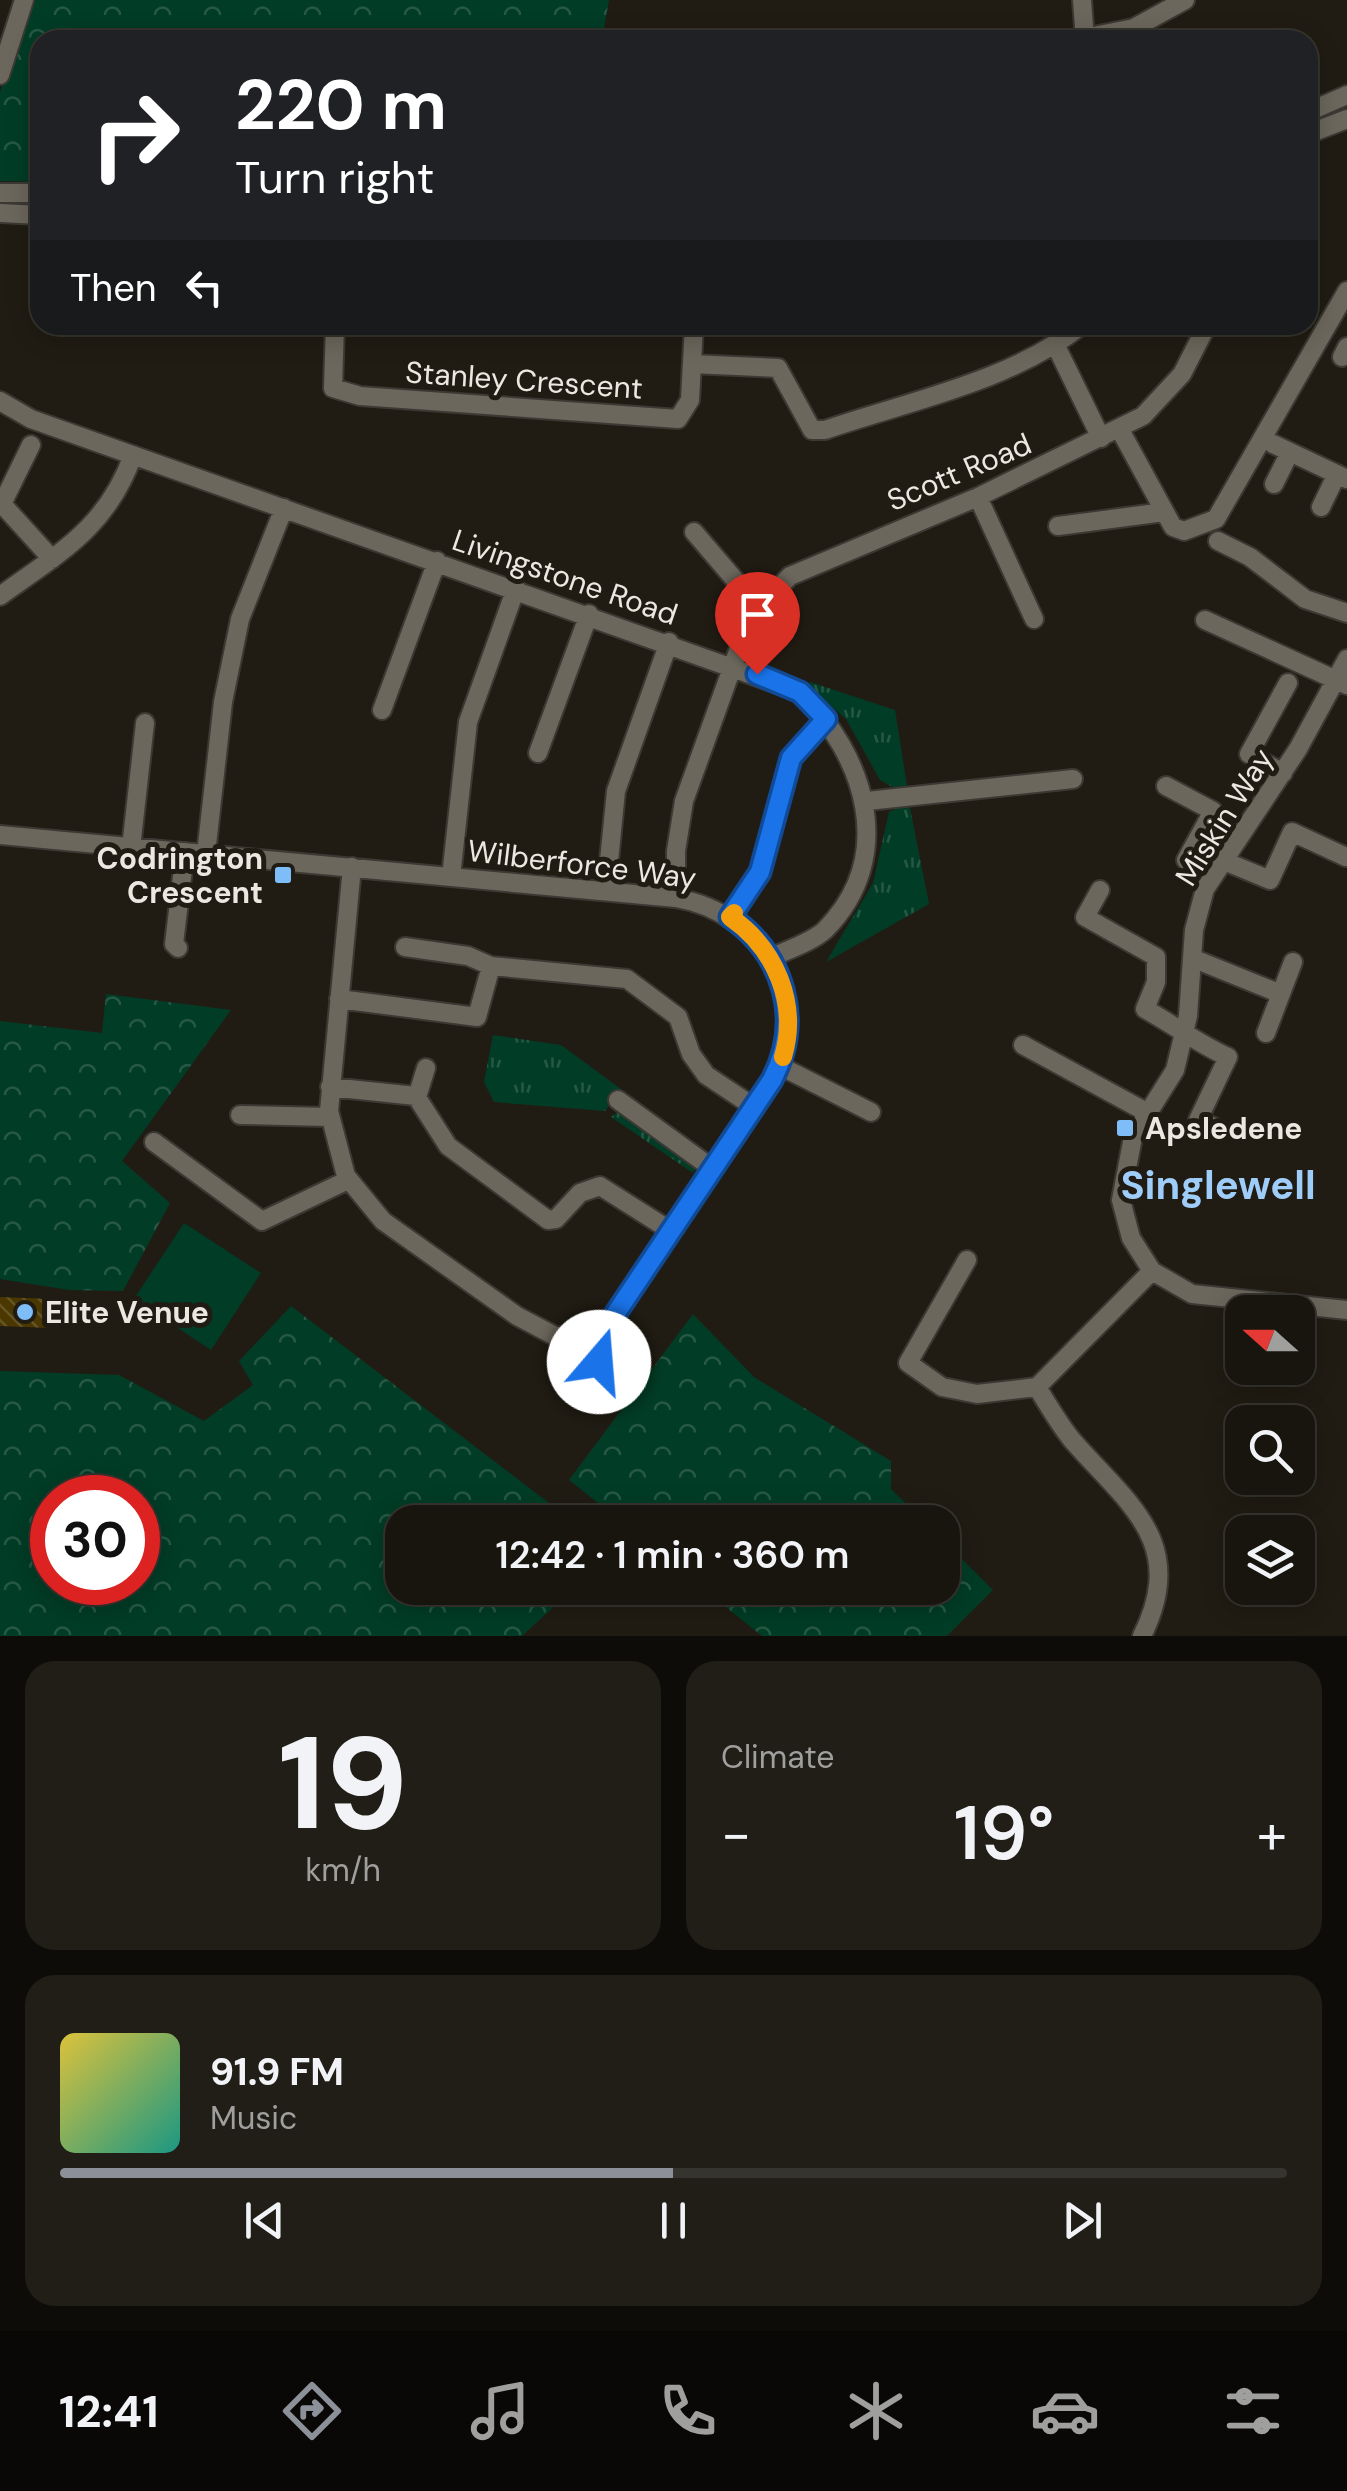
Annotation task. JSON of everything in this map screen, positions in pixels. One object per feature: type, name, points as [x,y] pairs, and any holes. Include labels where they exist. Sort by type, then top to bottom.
[{"type":"street","points":[[0,75],[24,0]]},
{"type":"street","points":[[1082,0],[1084,30]]},
{"type":"street","points":[[1125,30],[1185,0]]},
{"type":"street","points":[[1318,108],[1347,95]]},
{"type":"street","points":[[1318,130],[1347,120]]},
{"type":"street","points":[[0,193],[30,193]]},
{"type":"street","points":[[0,213],[30,214]]},
{"type":"street","points":[[1120,428],[1174,527],[1184,531],[1216,519],[1347,291]]},
{"type":"street","points":[[1318,322],[1328,324]]},
{"type":"street","name":"Stanley Crescent","points":[[336,335],[333,388],[360,396],[678,418],[690,400],[693,335]]},
{"type":"street","points":[[692,364],[778,368],[812,430],[825,430],[989,374],[1056,346],[1070,335]]},
{"type":"street","name":"Scott Road","points":[[676,898],[676,851],[684,801],[736,666],[745,632],[760,608],[790,576],[978,497],[1143,416],[1182,374],[1202,335]]},
{"type":"street","points":[[1056,346],[1101,438]]},
{"type":"street","name":"Livingstone Road","points":[[0,401],[31,419],[736,666],[800,692],[826,719],[858,771],[867,801],[867,848],[854,888],[823,932],[770,958]]},
{"type":"street","points":[[31,445],[4,498],[2,510],[52,559]]},
{"type":"street","points":[[1274,484],[1282,448],[1342,476],[1320,507]]},
{"type":"street","points":[[0,596],[96,524],[116,494],[132,455]]},
{"type":"street","points":[[978,497],[1034,619]]},
{"type":"street","points":[[206,854],[223,702],[240,619],[284,508]]},
{"type":"street","points":[[1058,526],[1164,512]]},
{"type":"street","points":[[694,532],[760,608]]},
{"type":"street","points":[[1218,541],[1250,557],[1305,599],[1347,614]]},
{"type":"street","points":[[382,710],[437,560]]},
{"type":"street","points":[[451,877],[468,722],[516,588]]},
{"type":"street","points":[[538,753],[589,614]]},
{"type":"street","points":[[1206,620],[1342,684]]},
{"type":"street","points":[[606,891],[616,791],[668,642]]},
{"type":"street","name":"Miskin Way","points":[[1152,1271],[1131,1238],[1121,1200],[1133,1138],[1174,1070],[1183,1037],[1205,889],[1342,684],[1347,659]]},
{"type":"street","points":[[1284,773],[1249,754],[1288,683]]},
{"type":"street","points":[[730,917],[760,872],[791,758],[826,719]]},
{"type":"street","points":[[131,848],[145,723]]},
{"type":"street","points":[[867,801],[1074,778]]},
{"type":"street","points":[[1166,786],[1213,811],[1186,860],[1270,880],[1292,832],[1346,856]]},
{"type":"street","name":"Wilberforce Way","points":[[0,835],[676,898],[730,917],[770,958],[788,1008],[787,1040],[780,1066],[599,1344]]},
{"type":"street","points":[[178,948],[174,944],[185,852]]},
{"type":"street","points":[[352,867],[329,1117],[348,1180],[386,1224],[517,1316],[554,1335],[599,1344],[601,1366],[614,1384]]},
{"type":"street","points":[[1100,890],[1085,917],[1156,958],[1156,982],[1145,1010],[1174,1025],[1183,1037],[1228,1057],[1198,1120],[1222,1131]]},
{"type":"street","points":[[405,948],[468,956],[491,966],[562,970],[630,980],[678,1017],[691,1054],[704,1073],[754,1107]]},
{"type":"street","points":[[1192,958],[1281,994]]},
{"type":"street","points":[[1266,1033],[1294,962]]},
{"type":"street","points":[[339,999],[477,1017],[491,966]]},
{"type":"street","points":[[1023,1045],[1148,1112]]},
{"type":"street","points":[[780,1066],[871,1112]]},
{"type":"street","points":[[426,1068],[417,1097],[446,1145],[548,1220],[557,1218],[585,1190],[601,1186],[671,1232]]},
{"type":"street","points":[[330,1087],[417,1097]]},
{"type":"street","points":[[617,1101],[713,1168]]},
{"type":"street","points":[[240,1115],[329,1117]]},
{"type":"street","points":[[154,1142],[262,1221],[348,1180]]},
{"type":"street","points":[[968,1260],[908,1363],[942,1387],[977,1394],[1038,1387],[1152,1271],[1206,1298],[1347,1310]]},
{"type":"street","points":[[1038,1387],[1070,1436],[1140,1511],[1154,1546],[1157,1589],[1154,1613],[1142,1636]]},
{"type":"green space","points":[[30,0],[609,0],[604,30],[30,30],[30,182],[0,181],[0,92]]},
{"type":"green space","points":[[810,682],[895,710],[907,786],[894,788],[880,780],[846,719],[808,686]]},
{"type":"green space","points":[[909,803],[929,904],[826,962],[873,883],[889,812]]},
{"type":"green space","points":[[106,994],[231,1010],[122,1161],[170,1203],[123,1291],[69,1290],[0,1279],[0,1021],[102,1033]]},
{"type":"green space","points":[[493,1035],[561,1045],[621,1089],[605,1111],[494,1102],[484,1082]]},
{"type":"green space","points":[[619,1111],[698,1164],[693,1173],[611,1117]]},
{"type":"green space","points":[[184,1223],[261,1273],[211,1350],[134,1299]]},
{"type":"green space","points":[[291,1306],[552,1505],[385,1505],[385,1605],[556,1605],[522,1636],[0,1636],[0,1371],[119,1375],[204,1421],[253,1385],[239,1361]]},
{"type":"green space","points":[[693,1314],[754,1377],[891,1461],[891,1489],[907,1505],[601,1505],[569,1480]]},
{"type":"green space","points":[[960,1557],[993,1590],[947,1636],[762,1636],[723,1605],[960,1605]]},
{"type":"building","name":"Elite Venue","points":[[0,1297],[50,1299],[50,1328],[0,1326]]},
{"type":"slow traffic","points":[[734,913],[730,917],[760,943],[783,988],[788,1018],[783,1057]]},
{"type":"place","name":"Codrington Crescent","points":[[283,875]]},
{"type":"place","name":"Apsledene","points":[[1125,1128]]},
{"type":"place","name":"Elite Venue","points":[[25,1312]]},
{"type":"district","name":"Singlewell","points":[[1218,1185]]},
{"type":"route","points":[[599,1362],[599,1344],[606,1328],[772,1080],[785,1050],[788,1008],[780,978],[760,943],[730,917],[760,872],[791,758],[801,742],[826,719],[800,692],[757,674]]}]
